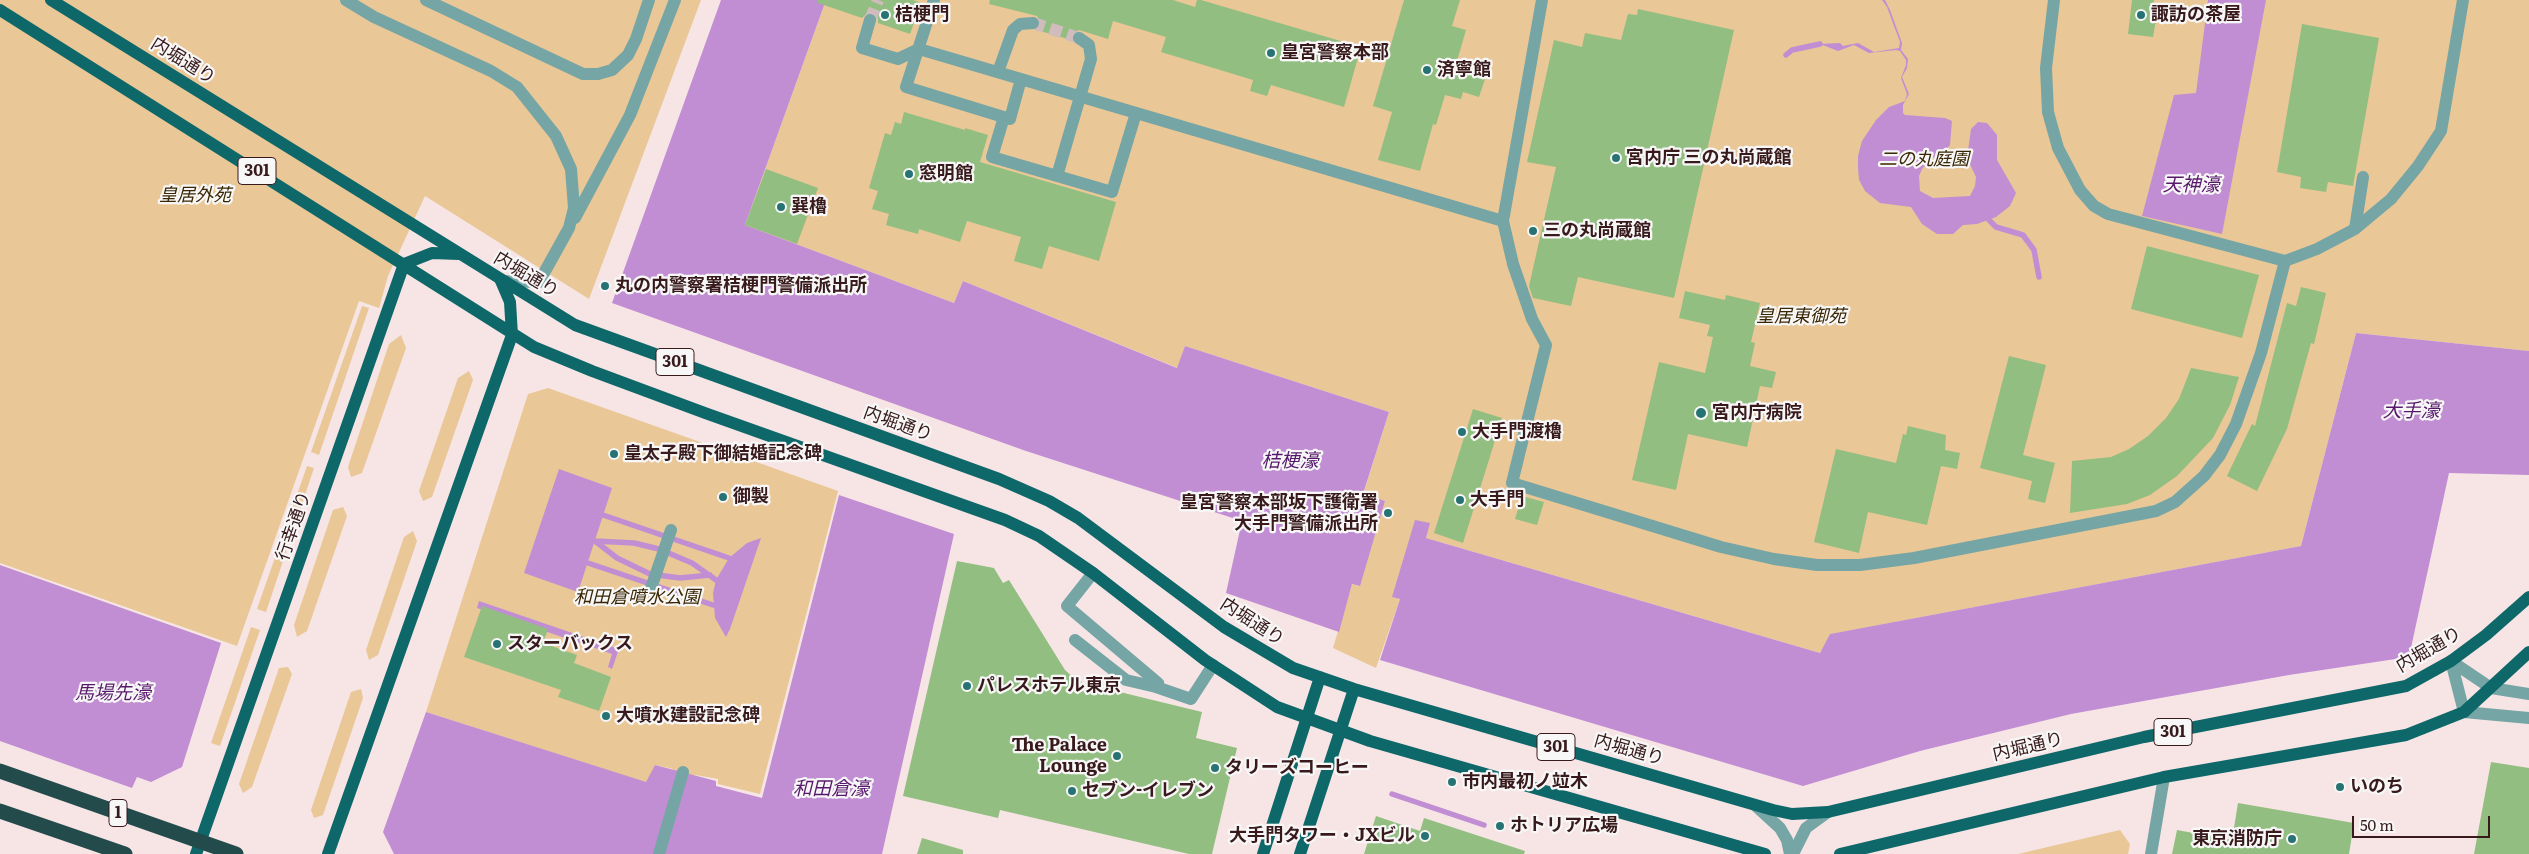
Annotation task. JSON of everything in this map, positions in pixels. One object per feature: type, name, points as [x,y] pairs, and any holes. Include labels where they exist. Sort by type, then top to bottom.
[{"type":"highway","name":"1","points":[[0,771],[198,848],[236,854]]},
{"type":"highway","name":"1","points":[[0,811],[125,854]]},
{"type":"main road","name":"内堀通り","points":[[51,0],[502,281],[588,331],[999,479],[1048,501],[1078,518],[1224,627],[1292,668],[1354,689],[1756,806],[1792,814],[1828,812],[2144,737],[2406,686],[2451,661],[2486,636],[2529,597]]},
{"type":"main road","name":"301","points":[[0,10],[404,264],[512,335],[534,347],[592,371],[1005,520],[1039,536],[1093,573],[1213,665],[1278,707],[1307,720],[1370,741],[1747,851],[1765,854]]},
{"type":"main road","points":[[404,264],[432,253],[460,254]]},
{"type":"main road","name":"行幸通り","points":[[198,848],[404,264]]},
{"type":"main road","points":[[328,854],[512,335],[510,302],[502,281]]},
{"type":"main road","name":"301","points":[[1840,854],[2164,777],[2406,735],[2464,712],[2529,652]]},
{"type":"main road","points":[[1263,854],[1320,677]]},
{"type":"main road","points":[[1300,854],[1354,689]]},
{"type":"street","points":[[346,0],[374,18],[491,71],[517,87],[556,136],[571,170],[574,208],[570,228]]},
{"type":"street","points":[[426,0],[583,74],[598,74],[612,70],[628,55],[650,0]]},
{"type":"street","points":[[502,281],[539,282],[630,115],[675,0]]},
{"type":"street","points":[[934,0],[906,87],[1010,119],[1021,79]]},
{"type":"street","points":[[1542,0],[1503,221],[1513,264],[1529,310],[1546,345],[1512,483],[1721,546],[1774,559],[1816,565],[1860,565],[1914,558],[2156,511],[2175,502],[2204,476],[2220,456],[2236,424],[2259,360],[2285,261]]},
{"type":"street","points":[[2054,0],[2046,68],[2048,112],[2058,148],[2078,187],[2094,206],[2108,214],[2285,261],[2317,249],[2355,229],[2391,199],[2418,166],[2441,131],[2463,0]]},
{"type":"street","points":[[870,20],[862,48],[898,59],[919,49],[1503,221]]},
{"type":"street","points":[[998,72],[1013,30],[1020,24],[1033,23]]},
{"type":"street","points":[[1057,176],[1092,55],[1086,41],[1079,38]]},
{"type":"street","points":[[1004,117],[992,156],[1112,192],[1136,113]]},
{"type":"street","points":[[2355,229],[2363,177]]},
{"type":"street","points":[[655,577],[671,530]]},
{"type":"street","points":[[1093,573],[1067,606],[1158,683],[1156,687]]},
{"type":"street","points":[[1075,640],[1126,680],[1156,687],[1191,699],[1213,665]]},
{"type":"street","points":[[2451,661],[2491,688],[2529,694]]},
{"type":"street","points":[[2451,661],[2464,712],[2529,718]]},
{"type":"street","points":[[660,854],[683,772]]},
{"type":"street","points":[[2152,854],[2164,777]]},
{"type":"street","points":[[1756,806],[1780,828],[1792,854]]},
{"type":"street","points":[[1792,854],[1806,828],[1828,812]]},
{"type":"green space","name":"皇居外苑","points":[[0,0],[701,0],[589,299],[425,196],[388,276],[379,308],[359,301],[237,646],[0,563]]},
{"type":"green space","name":"皇居東御苑","points":[[826,0],[2529,0],[2529,351],[2356,333],[2301,546],[1831,634],[1820,653],[1426,538],[1429,523],[1393,597],[1400,599],[1376,668],[1333,648],[1352,584],[1359,586],[1385,501],[1363,495],[1389,412],[1185,346],[1178,368],[963,281],[954,303],[745,225]]},
{"type":"green space","points":[[362,306],[369,308],[319,455],[311,452]]},
{"type":"green space","points":[[401,335],[406,348],[362,473],[351,477],[348,467],[389,344]]},
{"type":"green space","points":[[469,371],[473,380],[432,497],[423,501],[419,491],[458,378]]},
{"type":"green space","name":"和田倉噴水公園","points":[[548,388],[838,491],[760,794],[718,784],[718,779],[695,775],[671,854],[649,854],[673,769],[655,765],[647,783],[426,712],[528,394]]},
{"type":"green space","points":[[307,466],[314,468],[266,612],[257,609]]},
{"type":"green space","points":[[343,507],[347,516],[307,631],[297,637],[294,625],[333,510]]},
{"type":"green space","points":[[413,531],[417,541],[378,655],[369,660],[366,650],[404,537]]},
{"type":"green space","points":[[251,627],[260,630],[220,746],[211,743]]},
{"type":"green space","points":[[288,667],[292,674],[252,787],[243,793],[239,784],[279,668]]},
{"type":"green space","points":[[361,689],[363,698],[323,815],[314,818],[311,810],[351,692]]},
{"type":"green space","points":[[2120,830],[2130,844],[2128,854],[2018,854]]},
{"type":"water","name":"桔梗濠","points":[[721,0],[826,0],[745,225],[954,303],[963,281],[1177,368],[1185,346],[1389,412],[1363,494],[1385,501],[1360,586],[1352,584],[1339,632],[1226,593],[1242,521],[1026,451],[612,303]]},
{"type":"water","points":[[1882,0],[1885,0],[1890,10],[1902,43],[1901,50],[1908,59],[1907,68],[1902,77],[1909,94],[1903,105],[1903,113],[1905,115],[1945,118],[1952,121],[1950,145],[1945,151],[1931,159],[1922,169],[1919,176],[1920,191],[1933,198],[1970,196],[1975,186],[1976,177],[1967,158],[1971,129],[1978,122],[1987,123],[1997,135],[1997,160],[2016,193],[2010,206],[1996,217],[1977,224],[1963,225],[1953,234],[1937,234],[1922,224],[1911,207],[1880,203],[1865,191],[1859,180],[1858,156],[1862,141],[1876,120],[1889,107],[1905,101],[1907,94],[1901,78],[1906,60],[1900,51],[1896,50],[1869,53],[1854,45],[1838,51],[1820,44],[1840,43],[1843,46],[1858,43],[1874,52],[1899,48],[1900,42],[1887,7]]},
{"type":"water","name":"天神濠","points":[[2208,0],[2266,0],[2222,234],[2142,216],[2174,95],[2196,93]]},
{"type":"water","name":"大手濠","points":[[2356,333],[2529,351],[2529,475],[2449,473],[2409,657],[2289,675],[2071,714],[1920,751],[1803,786],[1380,660],[1400,599],[1392,597],[1415,520],[1430,523],[1426,538],[1820,653],[1830,634],[2301,546]]},
{"type":"water","points":[[559,469],[612,488],[578,592],[524,573]]},
{"type":"water","name":"和田倉濠","points":[[839,495],[954,534],[882,854],[394,854],[383,832],[426,712],[646,782],[655,765],[716,781],[716,786],[762,798]]},
{"type":"water","points":[[761,538],[726,637],[715,618],[713,593],[716,580],[729,558],[747,543]]},
{"type":"water","name":"馬場先濠","points":[[0,565],[221,643],[182,767],[151,782],[137,777],[132,788],[0,741]]},
{"type":"water","points":[[479,601],[619,649],[612,669],[608,667],[612,654],[477,608]]},
{"type":"building","name":"桔梗門","points":[[818,0],[913,0],[921,3],[910,34],[878,23],[878,18],[873,12],[868,12],[862,18],[818,3]]},
{"type":"building","name":"皇宮警察本部","points":[[990,0],[1173,0],[1195,7],[1197,0],[1201,0],[1361,47],[1344,107],[1271,85],[1267,96],[1250,91],[1253,80],[1161,52],[1166,37],[1113,21],[1108,39],[1079,30],[1073,33],[1071,40],[1037,30],[1041,23],[1037,16],[989,4]]},
{"type":"building","name":"済寧館","points":[[1404,0],[1460,0],[1452,26],[1466,30],[1457,61],[1472,65],[1469,74],[1485,79],[1479,97],[1463,92],[1461,99],[1445,95],[1436,125],[1433,124],[1420,171],[1378,160],[1392,112],[1373,106]]},
{"type":"building","name":"諏訪の茶屋","points":[[2132,0],[2154,0],[2151,19],[2156,20],[2153,37],[2128,34]]},
{"type":"building","name":"宮内庁 三の丸尚蔵館","points":[[1638,9],[1734,30],[1674,298],[1578,277],[1571,306],[1533,298],[1529,286],[1556,167],[1527,162],[1554,40],[1582,47],[1585,33],[1621,40],[1628,14],[1637,15]]},
{"type":"building","points":[[2302,24],[2379,38],[2353,186],[2328,182],[2326,192],[2300,188],[2301,177],[2277,172]]},
{"type":"building","points":[[904,112],[988,135],[980,162],[1116,202],[1099,261],[1049,246],[1042,269],[1014,261],[1021,237],[967,221],[960,242],[919,229],[918,234],[886,225],[889,214],[872,209],[878,191],[869,188],[885,133],[891,135],[895,122],[901,124]]},
{"type":"building","name":"巽櫓","points":[[766,169],[818,188],[797,244],[745,225]]},
{"type":"building","points":[[2147,246],[2259,275],[2242,338],[2131,309]]},
{"type":"building","points":[[2301,287],[2326,293],[2314,344],[2311,343],[2287,429],[2257,491],[2227,476],[2252,424],[2255,426],[2287,303],[2296,306]]},
{"type":"building","name":"宮内庁病院","points":[[1685,291],[1725,300],[1726,295],[1760,303],[1751,342],[1755,343],[1750,366],[1776,372],[1772,388],[1760,386],[1747,447],[1688,434],[1676,490],[1632,480],[1659,362],[1705,373],[1713,337],[1707,336],[1710,325],[1679,318]]},
{"type":"building","points":[[2009,356],[2046,365],[2023,455],[2055,463],[2045,503],[2028,499],[2032,481],[1980,468]]},
{"type":"building","points":[[2191,368],[2239,377],[2230,405],[2213,438],[2177,476],[2150,495],[2127,504],[2070,513],[2072,461],[2111,457],[2129,449],[2148,436],[2166,418],[2179,399]]},
{"type":"building","name":"大手門","points":[[1473,409],[1502,418],[1463,543],[1434,533]]},
{"type":"building","points":[[1908,426],[1946,435],[1945,450],[1960,453],[1957,469],[1941,466],[1927,525],[1868,512],[1859,553],[1814,542],[1836,449],[1896,463],[1903,434],[1906,435]]},
{"type":"building","points":[[1522,496],[1544,502],[1537,525],[1515,519]]},
{"type":"building","points":[[957,561],[994,568],[1003,583],[1009,580],[1065,670],[1075,679],[1087,684],[1202,712],[1196,738],[1237,748],[1212,854],[1189,854],[1000,810],[998,818],[903,796]]},
{"type":"building","points":[[482,606],[548,629],[543,643],[577,655],[574,663],[611,677],[599,711],[558,697],[561,690],[464,657]]},
{"type":"building","points":[[2491,762],[2529,768],[2529,854],[2474,854]]},
{"type":"building","name":"東京消防庁","points":[[2238,803],[2354,823],[2349,854],[2172,854],[2177,830],[2232,840]]},
{"type":"building","name":"大手門タワー・JXビル","points":[[1376,816],[1420,831],[1424,818],[1525,851],[1524,854],[1364,854]]},
{"type":"building","points":[[922,838],[963,850],[963,854],[917,854]]},
{"type":"waterway","points":[[1786,55],[1792,50],[1820,44]]},
{"type":"waterway","points":[[1989,220],[1996,227],[2023,235],[2034,250],[2039,277]]},
{"type":"waterway","points":[[603,515],[729,558]]},
{"type":"waterway","points":[[595,541],[634,543],[659,549],[692,563],[716,580]]},
{"type":"waterway","points":[[595,541],[617,558],[650,574],[680,578],[710,575]]},
{"type":"waterway","points":[[588,563],[713,605]]},
{"type":"waterway","points":[[1392,794],[1484,825]]},
{"type":"tunnel","points":[[870,20],[878,0]]},
{"type":"tunnel","points":[[1033,23],[1079,38]]},
{"type":"place","name":"桔梗門","points":[[885,15]]},
{"type":"place","name":"諏訪の茶屋","points":[[2141,15]]},
{"type":"place","name":"皇宮警察本部","points":[[1271,53]]},
{"type":"place","name":"済寧館","points":[[1427,70]]},
{"type":"place","name":"宮内庁 三の丸尚蔵館","points":[[1616,158]]},
{"type":"place","name":"窓明館","points":[[909,174]]},
{"type":"place","name":"巽櫓","points":[[781,207]]},
{"type":"place","name":"三の丸尚蔵館","points":[[1533,231]]},
{"type":"place","name":"丸の内警察署桔梗門警備派出所","points":[[605,286]]},
{"type":"place","name":"宮内庁病院","points":[[1701,413]]},
{"type":"place","name":"大手門渡櫓","points":[[1462,432]]},
{"type":"place","name":"皇太子殿下御結婚記念碑","points":[[614,454]]},
{"type":"place","name":"御製","points":[[723,497]]},
{"type":"place","name":"大手門","points":[[1460,500]]},
{"type":"place","name":"皇宮警察本部坂下護衛署 大手門警備派出所","points":[[1388,513]]},
{"type":"place","name":"スターバックス","points":[[497,644]]},
{"type":"place","name":"パレスホテル東京","points":[[967,686]]},
{"type":"place","name":"大噴水建設記念碑","points":[[606,716]]},
{"type":"place","name":"The Palace Lounge","points":[[1117,756]]},
{"type":"place","name":"タリーズコーヒー","points":[[1215,768]]},
{"type":"place","name":"市内最初ノ竝木","points":[[1452,782]]},
{"type":"place","name":"いのち","points":[[2340,787]]},
{"type":"place","name":"セブン-イレブン","points":[[1072,791]]},
{"type":"place","name":"ホトリア広場","points":[[1500,826]]},
{"type":"place","name":"大手門タワー・JXビル","points":[[1425,836]]},
{"type":"place","name":"東京消防庁","points":[[2292,839]]},
{"type":"park label","name":"二の丸庭園","points":[[1924,160]]}]
